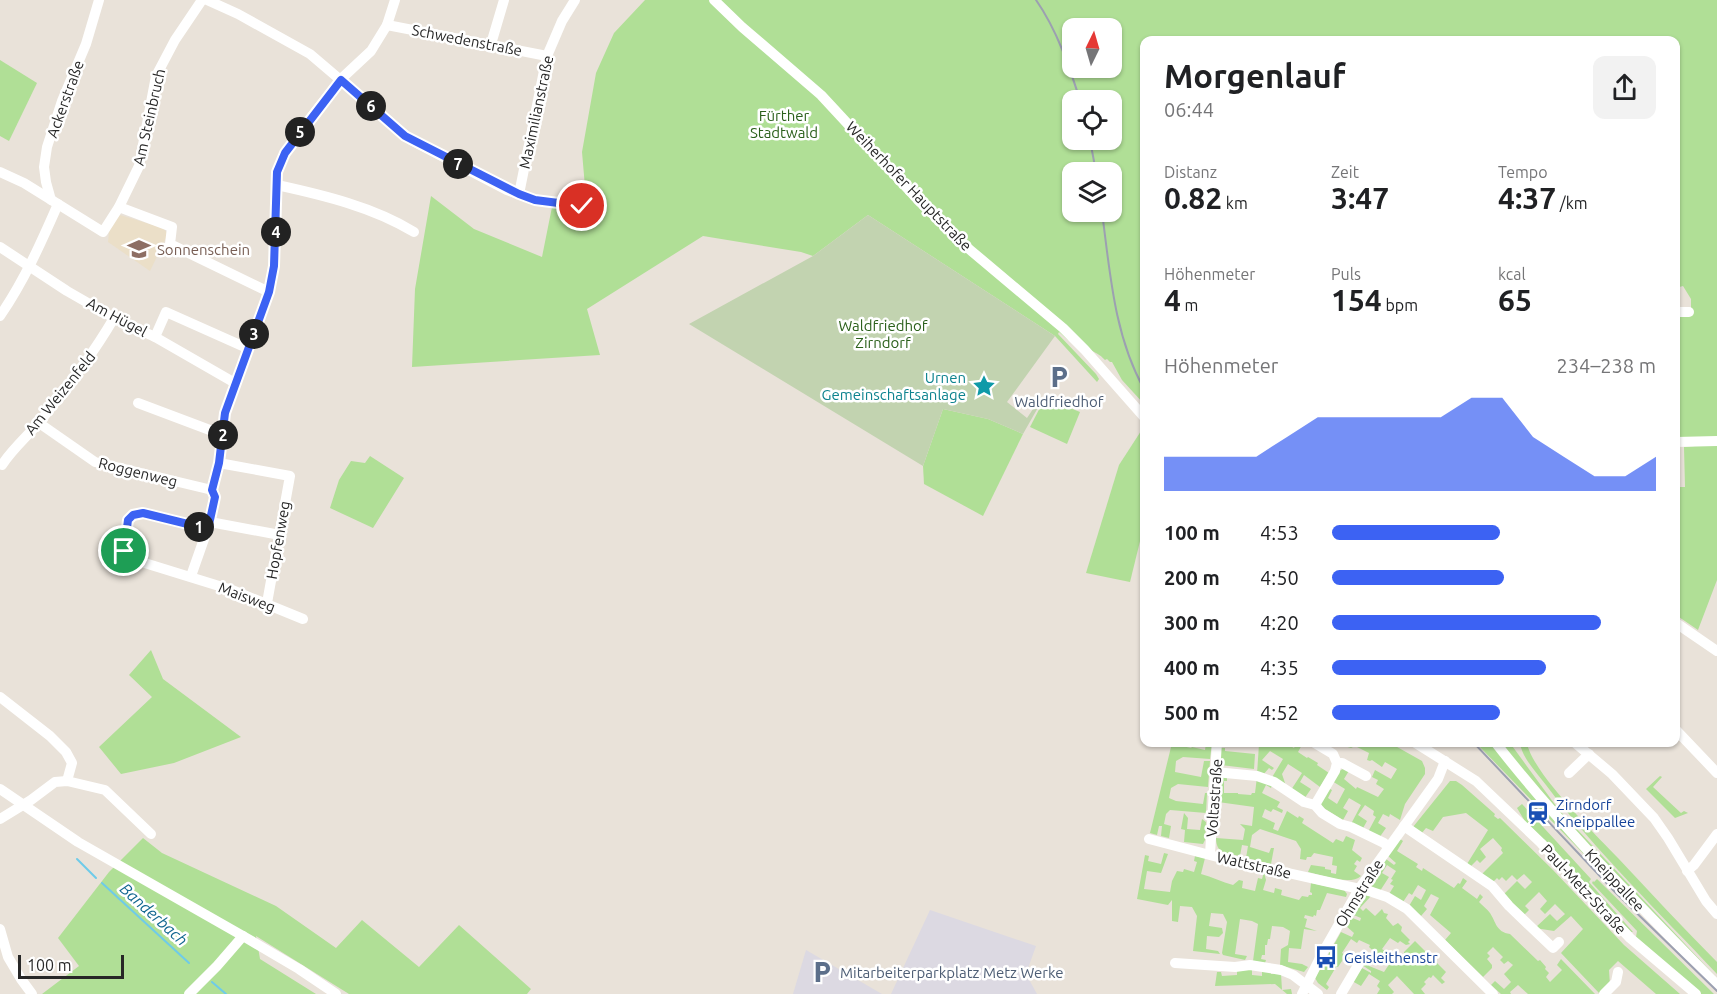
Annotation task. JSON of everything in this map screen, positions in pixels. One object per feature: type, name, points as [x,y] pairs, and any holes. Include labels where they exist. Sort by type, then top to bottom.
[{"type":"street","name":"Ackerstraße","points":[[54,202],[46,182],[44,167],[47,147],[62,101],[86,44],[99,0]]},
{"type":"street","name":"Am Steinbruch","points":[[54,202],[103,232],[119,207],[139,166],[156,76],[175,40],[202,0]]},
{"type":"street","points":[[207,0],[310,54],[405,136],[519,194],[535,200],[582,206]]},
{"type":"street","points":[[190,576],[209,526],[215,497],[212,490],[219,463],[225,413],[269,292],[274,266],[277,172],[285,153],[341,80],[371,51],[387,25],[395,0]]},
{"type":"street","points":[[491,44],[504,0]]},
{"type":"street","name":"Maximilianstraße","points":[[519,194],[547,56],[562,21],[575,0]]},
{"type":"street","name":"Weiherhofer Hauptstraße","points":[[714,0],[821,95],[921,203],[969,249],[1063,328],[1140,412]]},
{"type":"street","name":"Schwedenstraße","points":[[387,25],[547,56]]},
{"type":"street","points":[[0,172],[24,183],[54,202],[29,267],[11,301],[0,316]]},
{"type":"street","points":[[277,185],[348,204],[396,221],[414,232]]},
{"type":"street","points":[[119,207],[172,227],[170,244],[269,292]]},
{"type":"street","name":"Am Hügel","points":[[0,247],[114,318],[155,337],[235,383]]},
{"type":"street","points":[[155,337],[166,312],[249,349]]},
{"type":"street","points":[[1680,312],[1689,312]]},
{"type":"street","name":"Am Weizenfeld","points":[[2,465],[11,452],[39,423],[94,352],[114,318]]},
{"type":"street","points":[[138,403],[223,435]]},
{"type":"street","name":"Roggenweg","points":[[39,423],[95,462],[212,490]]},
{"type":"street","points":[[1680,442],[1717,441]]},
{"type":"street","name":"Hopfenweg","points":[[219,463],[290,476],[267,603]]},
{"type":"street","name":"Maisweg","points":[[209,526],[143,513],[133,515],[128,520],[124,551],[129,557],[267,603],[303,619]]},
{"type":"street","points":[[209,526],[280,535]]},
{"type":"street","points":[[1680,626],[1717,651]]},
{"type":"street","points":[[0,697],[50,736],[66,752],[72,763],[67,781]]},
{"type":"street","points":[[1680,734],[1717,773]]},
{"type":"street","name":"Voltastraße","points":[[1210,854],[1217,747]]},
{"type":"street","points":[[1315,806],[1337,768],[1333,754],[1322,747]]},
{"type":"street","name":"Paul-Metz-Straße","points":[[1422,747],[1476,781],[1541,843],[1630,938],[1696,994]]},
{"type":"street","name":"Kneippallee","points":[[1499,747],[1554,814],[1717,985]]},
{"type":"street","points":[[1580,747],[1612,774],[1654,818],[1706,901],[1717,914]]},
{"type":"street","points":[[1569,773],[1589,754]]},
{"type":"street","name":"Ohmstraße","points":[[1304,989],[1359,890],[1438,779],[1445,761]]},
{"type":"street","points":[[1337,763],[1342,763],[1366,776]]},
{"type":"street","points":[[1215,772],[1257,776],[1276,783],[1340,824],[1351,827],[1388,847]]},
{"type":"street","points":[[0,819],[55,782],[67,781],[105,790],[151,834]]},
{"type":"street","points":[[0,789],[78,842],[188,903],[299,969],[336,994]]},
{"type":"street","points":[[1404,826],[1492,886],[1509,906],[1553,948],[1559,942]]},
{"type":"street","points":[[1687,871],[1717,834]]},
{"type":"street","name":"Wattstraße","points":[[1149,840],[1387,897],[1407,909],[1493,994]]},
{"type":"street","points":[[0,929],[8,957],[32,994]]},
{"type":"street","points":[[189,994],[243,936]]},
{"type":"street","points":[[1341,994],[1364,956]]},
{"type":"street","points":[[1174,963],[1234,967],[1250,965],[1281,970],[1293,975],[1304,989],[1318,994]]},
{"type":"street","points":[[1604,994],[1616,982],[1618,972]]},
{"type":"shaded area","name":"Sonnenschein","points":[[120,215],[163,228],[168,234],[150,271],[108,242],[114,220]]},
{"type":"shaded area","points":[[930,910],[1036,946],[1026,974],[1037,994],[891,994]]},
{"type":"shaded area","name":"Mitarbeiterparkplatz Metz Werke","points":[[806,950],[882,994],[793,994]]},
{"type":"green space","name":"Fürther Stadtwald","points":[[645,0],[1717,0],[1717,440],[1680,441],[1680,313],[1691,313],[1691,299],[1683,286],[1680,287],[1680,36],[1140,36],[1140,400],[1122,380],[1112,362],[1075,344],[1059,332],[1058,334],[1096,374],[1099,379],[1097,382],[1055,336],[868,215],[813,256],[703,236],[587,309],[600,355],[412,367],[415,289],[431,196],[474,229],[542,257],[552,207],[587,210],[582,152],[596,73],[614,33]]},
{"type":"green space","points":[[0,60],[37,83],[9,141],[0,136]]},
{"type":"green space","name":"Waldfriedhof Zirndorf","points":[[868,215],[1055,336],[1007,402],[1027,418],[1041,397],[1044,397],[1023,434],[988,419],[943,409],[923,466],[689,324],[813,256]]},
{"type":"green space","points":[[1045,398],[1080,412],[1067,444],[1030,427]]},
{"type":"green space","points":[[943,409],[988,419],[1023,434],[983,516],[924,484],[923,466]]},
{"type":"green space","points":[[1140,433],[1140,541],[1130,582],[1086,573],[1119,465]]},
{"type":"green space","points":[[1717,444],[1717,580],[1698,630],[1680,618],[1680,487],[1685,487],[1684,447]]},
{"type":"green space","points":[[370,456],[404,478],[373,528],[330,508],[339,480],[351,461],[365,463]]},
{"type":"green space","points":[[151,650],[163,679],[241,737],[174,763],[121,774],[99,747],[152,697],[129,675]]},
{"type":"green space","points":[[1171,747],[1192,747],[1205,750],[1205,747],[1212,747],[1210,759],[1183,757],[1176,761],[1175,772],[1201,777],[1204,761],[1210,761],[1208,787],[1178,784],[1171,788],[1169,798],[1203,804],[1205,793],[1207,793],[1206,813],[1170,810],[1166,814],[1164,824],[1171,826],[1169,838],[1161,836],[1162,826],[1159,826],[1157,835],[1150,833]]},
{"type":"green space","points":[[1259,747],[1301,747],[1298,752],[1318,763],[1317,765],[1329,773],[1320,787],[1304,775],[1300,782],[1311,789],[1304,799],[1291,790],[1302,773],[1288,764],[1282,774],[1286,786],[1271,779],[1283,759],[1270,751],[1262,760],[1274,768],[1272,770],[1269,768],[1263,775],[1257,774]]},
{"type":"green space","points":[[1357,747],[1397,747],[1422,761],[1425,768],[1425,774],[1405,804],[1400,820],[1390,814],[1389,817],[1383,814],[1378,823],[1386,828],[1379,838],[1368,832],[1376,817],[1373,815],[1374,811],[1365,805],[1358,815],[1367,821],[1362,830],[1351,824],[1361,805],[1349,798],[1343,808],[1348,811],[1343,820],[1322,807],[1320,800],[1328,788],[1332,790],[1328,798],[1337,804],[1345,789],[1332,781],[1339,771],[1347,767],[1350,769],[1344,779],[1356,789],[1357,787],[1378,797],[1384,789],[1376,784],[1378,780],[1372,777],[1375,770],[1391,779],[1397,769],[1385,762],[1382,767],[1372,760],[1367,760],[1369,753]]},
{"type":"green space","points":[[1480,747],[1496,747],[1610,881]]},
{"type":"green space","points":[[1500,747],[1513,747],[1559,810],[1717,978],[1616,879]]},
{"type":"green space","points":[[1521,747],[1528,747],[1540,770],[1580,819],[1717,962],[1717,974],[1586,834],[1530,765]]},
{"type":"green space","points":[[1220,748],[1225,748],[1225,751],[1255,754],[1254,769],[1221,765]]},
{"type":"green space","points":[[1220,776],[1227,776],[1227,781],[1224,781],[1224,793],[1251,795],[1255,793],[1257,777],[1273,783],[1271,788],[1266,785],[1262,793],[1280,802],[1277,807],[1283,810],[1282,813],[1273,809],[1271,812],[1265,809],[1262,817],[1275,823],[1273,829],[1278,831],[1287,811],[1304,819],[1302,823],[1333,843],[1336,839],[1343,842],[1346,836],[1355,840],[1352,850],[1362,858],[1360,862],[1357,860],[1354,864],[1357,866],[1354,871],[1361,876],[1356,879],[1343,880],[1308,872],[1311,865],[1325,867],[1331,870],[1331,873],[1336,874],[1337,866],[1332,865],[1333,857],[1314,853],[1306,860],[1300,859],[1301,849],[1296,841],[1260,829],[1252,835],[1250,847],[1269,853],[1271,848],[1274,848],[1271,864],[1246,858],[1248,846],[1242,845],[1240,856],[1220,850],[1216,838],[1243,840],[1245,829],[1240,824],[1252,826],[1254,807],[1218,802]]},
{"type":"green space","points":[[1660,776],[1662,777],[1653,787],[1681,813],[1684,811],[1688,813],[1675,818],[1646,789]]},
{"type":"green space","points":[[1450,781],[1456,781],[1462,785],[1495,814],[1494,816],[1500,818],[1624,945],[1680,994],[1656,994],[1618,961],[1609,970],[1610,985],[1599,993],[1561,953],[1583,929],[1571,916],[1554,931],[1535,928],[1550,914],[1557,921],[1565,914],[1555,904],[1545,914],[1540,909],[1547,901],[1539,892],[1525,906],[1529,910],[1524,915],[1504,894],[1517,881],[1525,889],[1532,882],[1524,874],[1517,880],[1512,875],[1506,881],[1502,877],[1492,883],[1482,874],[1503,853],[1502,848],[1493,838],[1480,849],[1486,857],[1480,863],[1477,860],[1471,866],[1467,864],[1488,830],[1466,813],[1443,817],[1433,831],[1426,828],[1421,834],[1413,827]]},
{"type":"green space","points":[[1522,804],[1591,879],[1589,882],[1633,932],[1526,823],[1517,808]]},
{"type":"green space","points":[[1184,813],[1188,818],[1187,829],[1200,830],[1202,819],[1206,822],[1203,844],[1184,842],[1185,830],[1181,829]]},
{"type":"green space","points":[[143,838],[162,853],[276,906],[336,948],[362,920],[419,967],[459,925],[531,989],[527,994],[349,994],[256,936],[260,959],[316,994],[42,994],[79,966],[58,938],[109,872]]},
{"type":"green space","points":[[1400,839],[1403,841],[1397,851],[1418,864],[1416,867],[1422,871],[1423,868],[1454,888],[1463,878],[1467,881],[1462,888],[1477,899],[1480,894],[1483,897],[1479,902],[1490,913],[1499,929],[1510,934],[1538,961],[1540,960],[1549,973],[1546,977],[1550,982],[1562,970],[1557,965],[1561,959],[1595,994],[1528,994],[1518,985],[1510,992],[1511,994],[1501,994],[1491,985],[1495,981],[1504,989],[1511,982],[1504,974],[1513,965],[1508,961],[1504,964],[1500,960],[1503,957],[1493,947],[1487,953],[1490,956],[1487,959],[1492,968],[1483,977],[1445,940],[1451,933],[1430,915],[1439,898],[1431,894],[1424,906],[1427,909],[1421,916],[1409,906],[1415,896],[1421,900],[1426,890],[1418,885],[1412,895],[1409,893],[1403,902],[1389,894],[1394,886],[1390,884],[1393,880],[1391,879],[1396,871],[1387,865],[1382,873],[1389,877],[1380,891],[1371,886],[1371,882],[1386,859],[1394,865],[1396,863],[1388,856]]},
{"type":"green space","points":[[1164,853],[1168,854],[1161,873],[1147,871],[1144,889],[1170,892],[1177,871],[1183,872],[1184,869],[1194,872],[1197,862],[1194,861],[1195,856],[1205,858],[1201,874],[1233,885],[1239,880],[1243,881],[1242,888],[1255,891],[1258,878],[1262,879],[1264,872],[1266,880],[1263,890],[1274,893],[1275,888],[1282,890],[1281,895],[1299,900],[1302,896],[1312,895],[1311,883],[1344,890],[1347,894],[1346,897],[1327,893],[1316,916],[1305,915],[1304,918],[1307,919],[1305,927],[1317,931],[1304,929],[1301,949],[1289,948],[1288,962],[1308,967],[1304,972],[1280,965],[1281,949],[1288,945],[1290,931],[1283,927],[1272,926],[1270,939],[1265,945],[1265,955],[1262,955],[1261,959],[1266,960],[1265,963],[1253,961],[1258,924],[1240,919],[1235,954],[1247,956],[1245,960],[1223,955],[1227,922],[1223,914],[1211,913],[1209,926],[1222,928],[1223,933],[1219,937],[1207,936],[1206,949],[1218,951],[1220,954],[1193,951],[1197,916],[1192,907],[1180,906],[1178,922],[1172,921],[1172,900],[1168,905],[1137,899],[1145,855],[1149,856],[1148,861],[1161,864]]},
{"type":"green space","points":[[1597,879],[1714,994],[1701,994],[1636,937],[1637,931],[1592,883]]},
{"type":"green space","points":[[1371,896],[1360,908],[1363,911],[1366,908],[1375,916],[1382,909],[1388,914],[1386,918],[1393,926],[1398,923],[1402,927],[1401,931],[1410,940],[1408,942],[1410,944],[1406,945],[1390,938],[1382,949],[1392,956],[1400,954],[1393,960],[1396,963],[1402,957],[1404,958],[1404,952],[1415,941],[1446,972],[1441,978],[1445,982],[1442,984],[1433,975],[1424,982],[1426,984],[1421,989],[1425,994],[1414,994],[1397,976],[1388,985],[1394,992],[1392,994],[1377,994],[1380,981],[1369,974],[1361,986],[1352,981],[1362,968],[1371,973],[1362,965],[1367,957],[1371,961],[1369,966],[1384,972],[1390,963],[1380,957],[1369,947],[1370,945],[1359,940],[1357,943],[1351,939],[1342,953],[1357,962],[1353,963],[1344,958],[1326,984],[1329,987],[1327,990],[1318,983],[1315,978],[1341,932],[1352,937],[1354,933],[1345,925],[1350,917],[1360,921],[1361,918],[1351,914],[1360,898]]},
{"type":"green space","points":[[1252,968],[1252,975],[1262,976],[1262,971],[1271,972],[1271,974],[1281,973],[1282,990],[1275,984],[1215,986],[1217,972],[1221,972],[1222,976],[1237,975],[1237,969]]},
{"type":"green space","points":[[1291,989],[1292,994],[1287,994],[1282,990]]},
{"type":"waterway","name":"Banderbach","points":[[77,859],[96,878]]},
{"type":"waterway","name":"Banderbach","points":[[102,883],[189,963]]},
{"type":"waterway","name":"Banderbach","points":[[212,982],[226,994]]},
{"type":"railway","points":[[1036,0],[1056,36],[1077,90]]},
{"type":"railway","points":[[1092,150],[1094,162]]},
{"type":"railway","points":[[1103,222],[1120,325],[1126,347],[1140,381]]},
{"type":"railway","points":[[1478,747],[1615,892],[1717,991]]},
{"type":"place","name":"Sonnenschein","points":[[139,249]]},
{"type":"place","name":"Waldfriedhof","points":[[1059,377]]},
{"type":"place","name":"Urnen Gemeinschaftsanlage","points":[[984,386]]},
{"type":"place","name":"Zirndorf Kneippallee","points":[[1538,813]]},
{"type":"place","name":"Geisleithenstr","points":[[1326,957]]},
{"type":"place","name":"Mitarbeiterparkplatz Metz Werke","points":[[822,972]]},
{"type":"route","points":[[124,551],[128,520],[133,515],[143,513],[208,529],[215,497],[212,490],[219,463],[225,413],[269,292],[274,266],[277,172],[285,153],[297,135],[341,80],[411,140],[507,190],[535,200],[582,206]]}]
